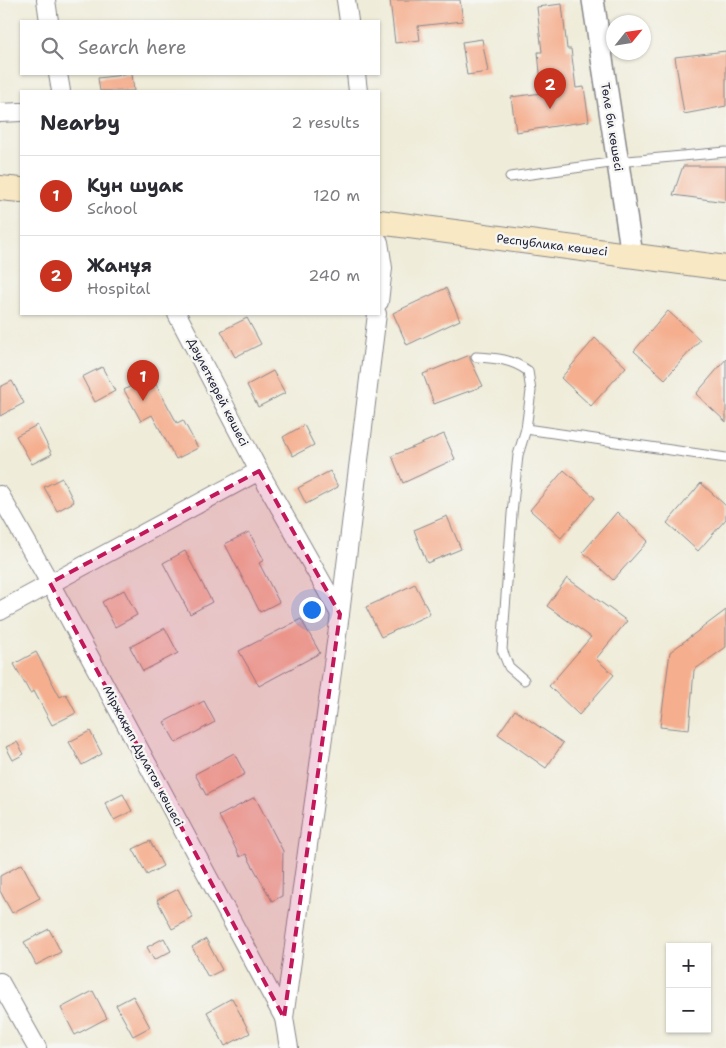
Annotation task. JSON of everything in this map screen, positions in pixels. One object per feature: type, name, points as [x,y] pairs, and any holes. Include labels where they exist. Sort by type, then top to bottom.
[{"type":"main road","points":[[0,188],[20,190]]},
{"type":"main road","name":"Республика көшесі","points":[[380,222],[726,268]]},
{"type":"street","points":[[46,0],[49,20]]},
{"type":"street","points":[[346,0],[349,20]]},
{"type":"street","name":"Төле би көшесі","points":[[592,0],[632,255]]},
{"type":"street","points":[[58,75],[61,90]]},
{"type":"street","points":[[356,75],[358,90]]},
{"type":"street","points":[[0,113],[20,112]]},
{"type":"street","points":[[380,248],[383,268],[380,294]]},
{"type":"street","name":"Дәулеткерей көшесі","points":[[178,315],[259,471],[340,614]]},
{"type":"street","points":[[289,1048],[284,1018],[340,614],[377,315]]},
{"type":"street","points":[[0,610],[259,471]]},
{"type":"street","name":"Міржақып Дулатов көшесі","points":[[0,495],[50,582],[284,1018]]},
{"type":"street","points":[[0,982],[37,1048]]},
{"type":"lane","points":[[510,178],[617,162],[726,152]]},
{"type":"lane","points":[[476,357],[495,358],[517,363],[528,371],[531,392],[526,429],[518,454],[502,650],[509,667],[524,680]]},
{"type":"lane","points":[[526,429],[726,458]]},
{"type":"highlighted area","points":[[259,471],[340,614],[284,1018],[50,583]]},
{"type":"building","points":[[390,0],[460,0],[463,21],[418,26],[420,40],[395,43]]},
{"type":"building","points":[[562,4],[567,49],[571,49],[576,88],[584,87],[589,121],[516,132],[511,97],[542,93],[538,52],[542,52],[537,7]]},
{"type":"building","points":[[482,39],[488,72],[467,75],[462,42]]},
{"type":"building","points":[[726,51],[726,106],[684,114],[675,57]]},
{"type":"building","points":[[132,75],[134,90],[100,90],[98,78]]},
{"type":"building","points":[[683,166],[726,166],[726,202],[673,195]]},
{"type":"building","points":[[446,288],[460,320],[407,345],[393,313]]},
{"type":"building","points":[[668,311],[700,340],[665,379],[634,351]]},
{"type":"building","points":[[247,318],[261,344],[235,357],[221,331]]},
{"type":"building","points":[[595,338],[626,367],[591,406],[561,378]]},
{"type":"building","points":[[470,355],[470,359],[483,386],[434,404],[423,374]]},
{"type":"building","points":[[726,359],[726,422],[696,394]]},
{"type":"building","points":[[102,367],[115,391],[95,402],[82,377]]},
{"type":"building","points":[[273,371],[285,393],[258,407],[247,385]]},
{"type":"building","points":[[151,375],[177,423],[183,420],[198,448],[176,459],[152,415],[141,421],[124,390]]},
{"type":"building","points":[[12,381],[24,403],[0,416],[0,387]]},
{"type":"building","points":[[37,425],[52,454],[32,464],[16,436]]},
{"type":"building","points":[[304,425],[314,445],[293,456],[283,437]]},
{"type":"building","points":[[444,434],[455,459],[403,483],[392,456]]},
{"type":"building","points":[[564,470],[595,498],[561,538],[530,510]]},
{"type":"building","points":[[330,471],[338,487],[306,504],[298,488]]},
{"type":"building","points":[[62,478],[74,502],[57,511],[44,487]]},
{"type":"building","points":[[701,483],[726,506],[726,519],[698,551],[667,523]]},
{"type":"building","points":[[617,512],[648,541],[613,580],[583,552]]},
{"type":"building","points":[[447,516],[461,549],[427,563],[414,530]]},
{"type":"building","points":[[249,532],[264,560],[259,563],[279,602],[260,612],[225,544]]},
{"type":"building","points":[[185,551],[212,602],[190,614],[163,563]]},
{"type":"building","points":[[567,578],[627,621],[596,659],[614,675],[579,715],[549,686],[591,637],[547,606]]},
{"type":"building","points":[[415,584],[430,614],[381,637],[366,607]]},
{"type":"building","points":[[124,590],[137,615],[115,627],[102,602]]},
{"type":"building","points":[[726,610],[726,647],[694,670],[689,730],[660,727],[670,652]]},
{"type":"building","points":[[301,619],[320,653],[259,686],[239,651]]},
{"type":"building","points":[[165,628],[178,653],[143,671],[130,647]]},
{"type":"building","points":[[36,652],[60,697],[66,694],[76,713],[52,725],[34,691],[30,693],[14,664]]},
{"type":"building","points":[[204,701],[215,722],[176,743],[164,722]]},
{"type":"building","points":[[515,710],[563,743],[546,768],[498,734]]},
{"type":"building","points":[[90,731],[102,754],[82,765],[69,742]]},
{"type":"building","points":[[17,742],[24,754],[13,760],[6,747]]},
{"type":"building","points":[[234,753],[245,774],[206,795],[195,774]]},
{"type":"building","points":[[123,794],[132,811],[114,820],[105,803]]},
{"type":"building","points":[[255,797],[283,851],[282,896],[272,901],[246,854],[240,857],[219,816]]},
{"type":"building","points":[[150,841],[163,866],[147,875],[133,849]]},
{"type":"building","points":[[22,864],[40,898],[12,913],[0,891],[0,876]]},
{"type":"building","points":[[178,889],[193,918],[172,929],[157,900]]},
{"type":"building","points":[[49,929],[61,952],[36,965],[24,942]]},
{"type":"building","points":[[164,938],[171,951],[154,960],[147,947]]},
{"type":"building","points":[[206,939],[222,970],[208,977],[192,947]]},
{"type":"building","points":[[93,991],[107,1018],[75,1035],[61,1008]]},
{"type":"building","points":[[133,996],[150,1027],[133,1036],[116,1005]]},
{"type":"building","points":[[232,998],[250,1033],[225,1046],[207,1012]]},
{"type":"place","name":"Жанұя","points":[[550,109]]},
{"type":"place","name":"Кун шуак","points":[[143,401]]}]
